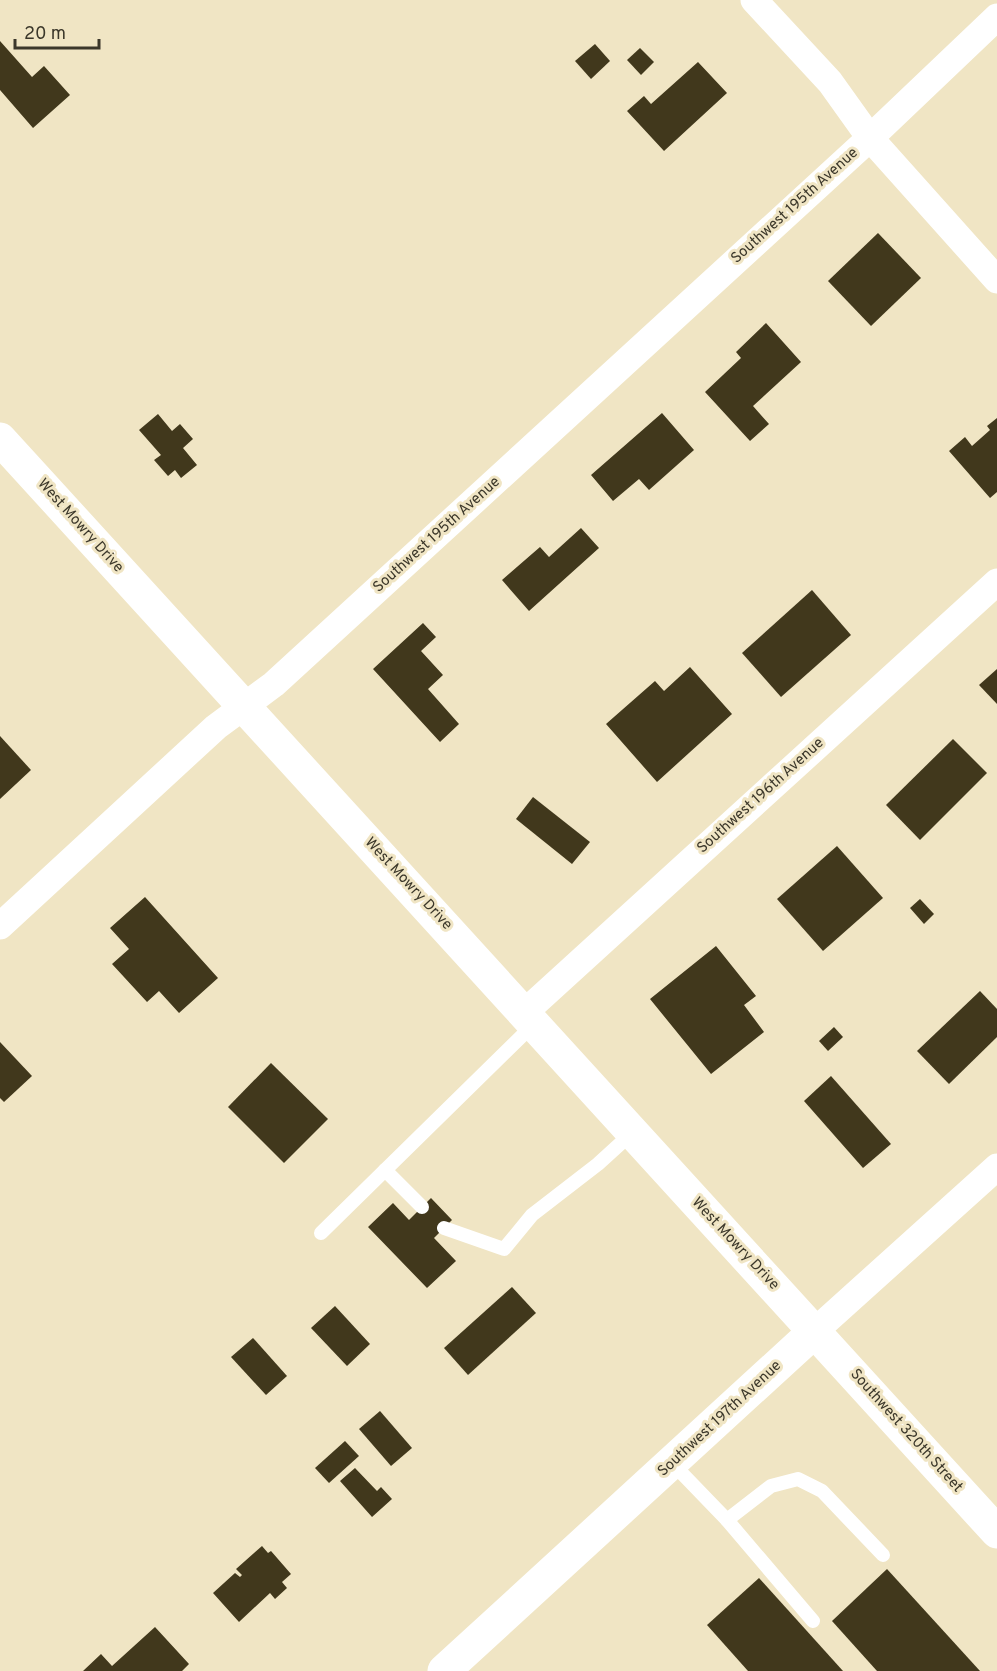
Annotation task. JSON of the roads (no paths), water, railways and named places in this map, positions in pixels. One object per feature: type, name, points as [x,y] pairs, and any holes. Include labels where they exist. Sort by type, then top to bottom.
[{"type":"street","points":[[754,0],[830,82],[870,138],[997,280]]},
{"type":"street","name":"Southwest 195th Avenue","points":[[0,926],[216,727],[274,684],[870,138],[997,17]]},
{"type":"street","name":"West Mowry Drive","points":[[0,439],[815,1331]]},
{"type":"street","name":"Southwest 196th Avenue","points":[[530,1017],[997,582]]},
{"type":"street","name":"Southwest 197th Avenue","points":[[444,1671],[997,1167]]},
{"type":"street","name":"Southwest 320th Street","points":[[815,1331],[997,1532]]},
{"type":"lane","points":[[321,1233],[385,1170],[530,1017]]},
{"type":"lane","points":[[444,1228],[504,1249],[532,1215],[598,1164],[632,1133]]},
{"type":"lane","points":[[385,1170],[422,1207]]},
{"type":"lane","points":[[672,1463],[727,1520],[813,1620]]},
{"type":"lane","points":[[727,1520],[771,1486],[798,1479],[822,1491],[883,1555]]}]
